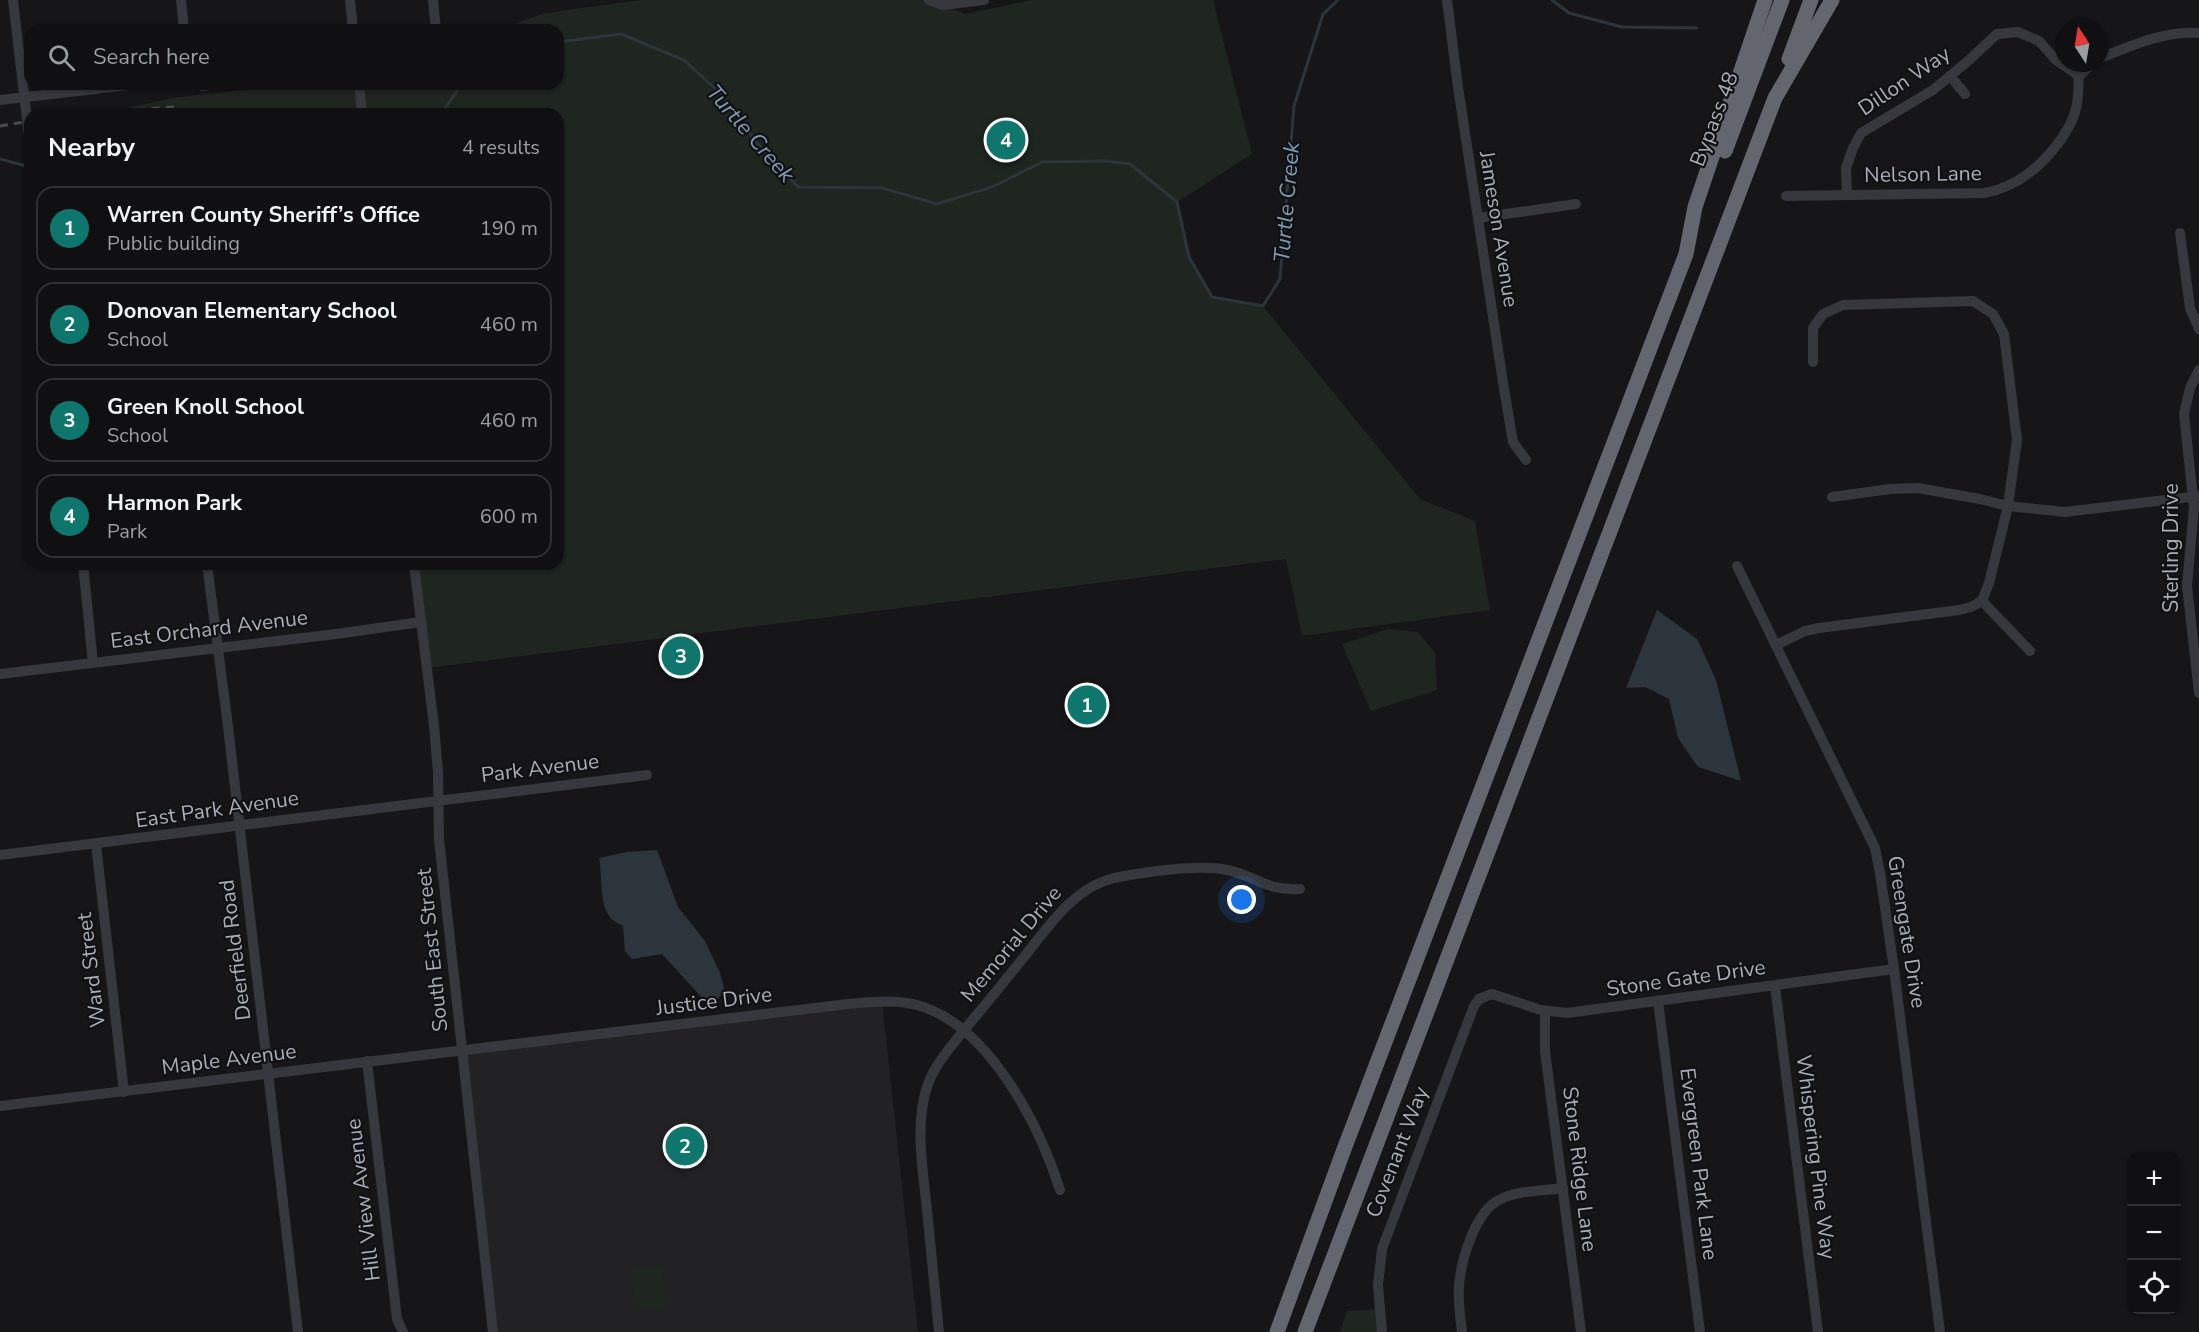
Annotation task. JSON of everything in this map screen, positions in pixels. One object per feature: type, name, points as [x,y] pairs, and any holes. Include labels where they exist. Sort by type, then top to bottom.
[{"type":"highway","points":[[1277,1332],[1360,1107],[1686,254],[1695,207],[1765,0]]},
{"type":"highway","name":"Bypass 48","points":[[1686,254],[1782,0]]},
{"type":"highway","points":[[1305,1332],[1811,0]]},
{"type":"highway","points":[[1775,98],[1832,0]]},
{"type":"street","points":[[13,0],[25,108]]},
{"type":"street","points":[[181,0],[183,24]]},
{"type":"street","points":[[350,0],[352,24]]},
{"type":"street","points":[[433,0],[435,24]]},
{"type":"street","points":[[929,0],[943,5],[984,0]]},
{"type":"street","name":"Jameson Avenue","points":[[1448,0],[1458,87],[1513,442],[1526,460]]},
{"type":"street","name":"Dillon Way","points":[[1847,195],[1846,168],[1861,133],[1933,90],[1997,34],[2018,32],[2039,41],[2056,60],[2079,76]]},
{"type":"street","points":[[2109,54],[2145,40],[2191,32],[2199,33]]},
{"type":"street","points":[[2079,76],[2083,72]]},
{"type":"street","points":[[1950,76],[1965,94]]},
{"type":"street","name":"Nelson Lane","points":[[1786,196],[1998,191],[2033,172],[2048,158],[2071,124],[2076,108],[2079,76]]},
{"type":"street","points":[[0,100],[85,90]]},
{"type":"street","points":[[360,90],[361,108]]},
{"type":"street","points":[[1478,218],[1576,204]]},
{"type":"street","points":[[2180,233],[2190,308],[2199,328]]},
{"type":"street","points":[[1776,645],[1805,631],[1819,628],[1959,610],[1982,601],[1989,583],[2008,506],[2017,440],[2004,334],[1994,314],[1973,301],[1843,304],[1822,314],[1813,328],[1812,362]]},
{"type":"street","name":"Sterling Drive","points":[[2199,370],[2190,388],[2184,414],[2196,496],[2187,586],[2195,636],[2199,693]]},
{"type":"street","points":[[1832,496],[1918,488],[2008,506],[2065,513],[2196,496]]},
{"type":"street","name":"Greengate Drive","points":[[1737,566],[1875,848],[1894,969],[1940,1332]]},
{"type":"street","points":[[84,570],[93,663]]},
{"type":"street","name":"Deerfield Road","points":[[208,570],[240,825],[298,1332]]},
{"type":"street","name":"South East Street","points":[[415,570],[434,726],[439,839],[494,1332]]},
{"type":"street","points":[[1982,601],[2030,651]]},
{"type":"street","name":"East Orchard Avenue","points":[[0,674],[421,622]]},
{"type":"street","name":"Park Avenue","points":[[438,800],[647,775]]},
{"type":"street","name":"East Park Avenue","points":[[0,855],[438,800]]},
{"type":"street","name":"Ward Street","points":[[96,844],[124,1092]]},
{"type":"street","name":"Memorial Drive","points":[[964,1030],[1068,904],[1084,891],[1102,882],[1149,873],[1216,868],[1230,870],[1273,888],[1300,889]]},
{"type":"street","name":"Stone Gate Drive","points":[[1486,995],[1498,995],[1545,1011],[1567,1013],[1894,969]]},
{"type":"street","name":"Whispering Pine Way","points":[[1775,986],[1818,1332]]},
{"type":"street","name":"Covenant Way","points":[[1382,1332],[1378,1285],[1382,1249],[1474,1006],[1486,995]]},
{"type":"street","name":"Evergreen Park Lane","points":[[1658,1001],[1700,1332]]},
{"type":"street","name":"Justice Drive","points":[[462,1051],[882,1002],[903,1003],[929,1009],[964,1030],[988,1055],[1012,1089],[1042,1144],[1060,1190]]},
{"type":"street","name":"Stone Ridge Lane","points":[[1545,1011],[1545,1052],[1581,1332]]},
{"type":"street","points":[[939,1332],[921,1153],[922,1113],[928,1083],[946,1053],[964,1030]]},
{"type":"street","name":"Maple Avenue","points":[[0,1106],[462,1051]]},
{"type":"street","name":"Hill View Avenue","points":[[367,1061],[397,1318],[404,1332]]},
{"type":"street","points":[[1462,1332],[1459,1284],[1474,1233],[1482,1215],[1491,1205],[1509,1196],[1563,1188]]},
{"type":"shaded area","points":[[641,0],[929,0],[965,14],[1032,0],[1213,0],[1252,154],[1177,202],[1189,257],[1212,297],[1263,306],[1420,499],[1475,521],[1490,610],[1302,636],[1286,559],[427,668],[415,570],[564,570],[564,108],[127,108],[173,98],[240,90],[564,90],[564,24],[515,24],[545,13]]},
{"type":"shaded area","points":[[1657,610],[1697,639],[1716,680],[1741,781],[1698,767],[1678,738],[1669,699],[1645,687],[1626,688]]},
{"type":"shaded area","points":[[1388,629],[1418,632],[1435,653],[1437,690],[1371,711],[1342,644]]},
{"type":"shaded area","points":[[657,850],[678,907],[705,941],[720,973],[724,988],[718,999],[706,1002],[662,954],[632,959],[625,951],[623,926],[614,921],[604,906],[599,858],[627,852]]},
{"type":"shaded area","points":[[882,1002],[918,1332],[493,1332],[462,1051]]},
{"type":"shaded area","points":[[661,1267],[668,1307],[637,1310],[630,1269]]},
{"type":"shaded area","points":[[1379,1309],[1382,1332],[1340,1332],[1347,1311]]},
{"type":"waterway","name":"Turtle Creek","points":[[564,41],[621,34],[684,60],[722,95],[761,148],[798,187],[882,188],[937,204],[992,187],[1042,162],[1106,161],[1130,164],[1177,202],[1189,257],[1212,297],[1263,306],[1280,279],[1294,106],[1323,14],[1338,0]]},
{"type":"waterway","name":"Turtle Creek","points":[[1552,0],[1569,13],[1622,27],[1697,28]]},
{"type":"waterway","name":"Turtle Creek","points":[[445,108],[458,90]]},
{"type":"waterway","name":"Turtle Creek","points":[[0,159],[24,165]]},
{"type":"railway","points":[[160,108],[175,107]]},
{"type":"railway","points":[[0,126],[24,122]]},
{"type":"place","name":"Harmon Park","points":[[1006,140]]},
{"type":"place","name":"Green Knoll School","points":[[681,656]]},
{"type":"place","name":"Warren County Sheriff’s Office","points":[[1087,705]]},
{"type":"place","name":"Donovan Elementary School","points":[[685,1146]]}]
